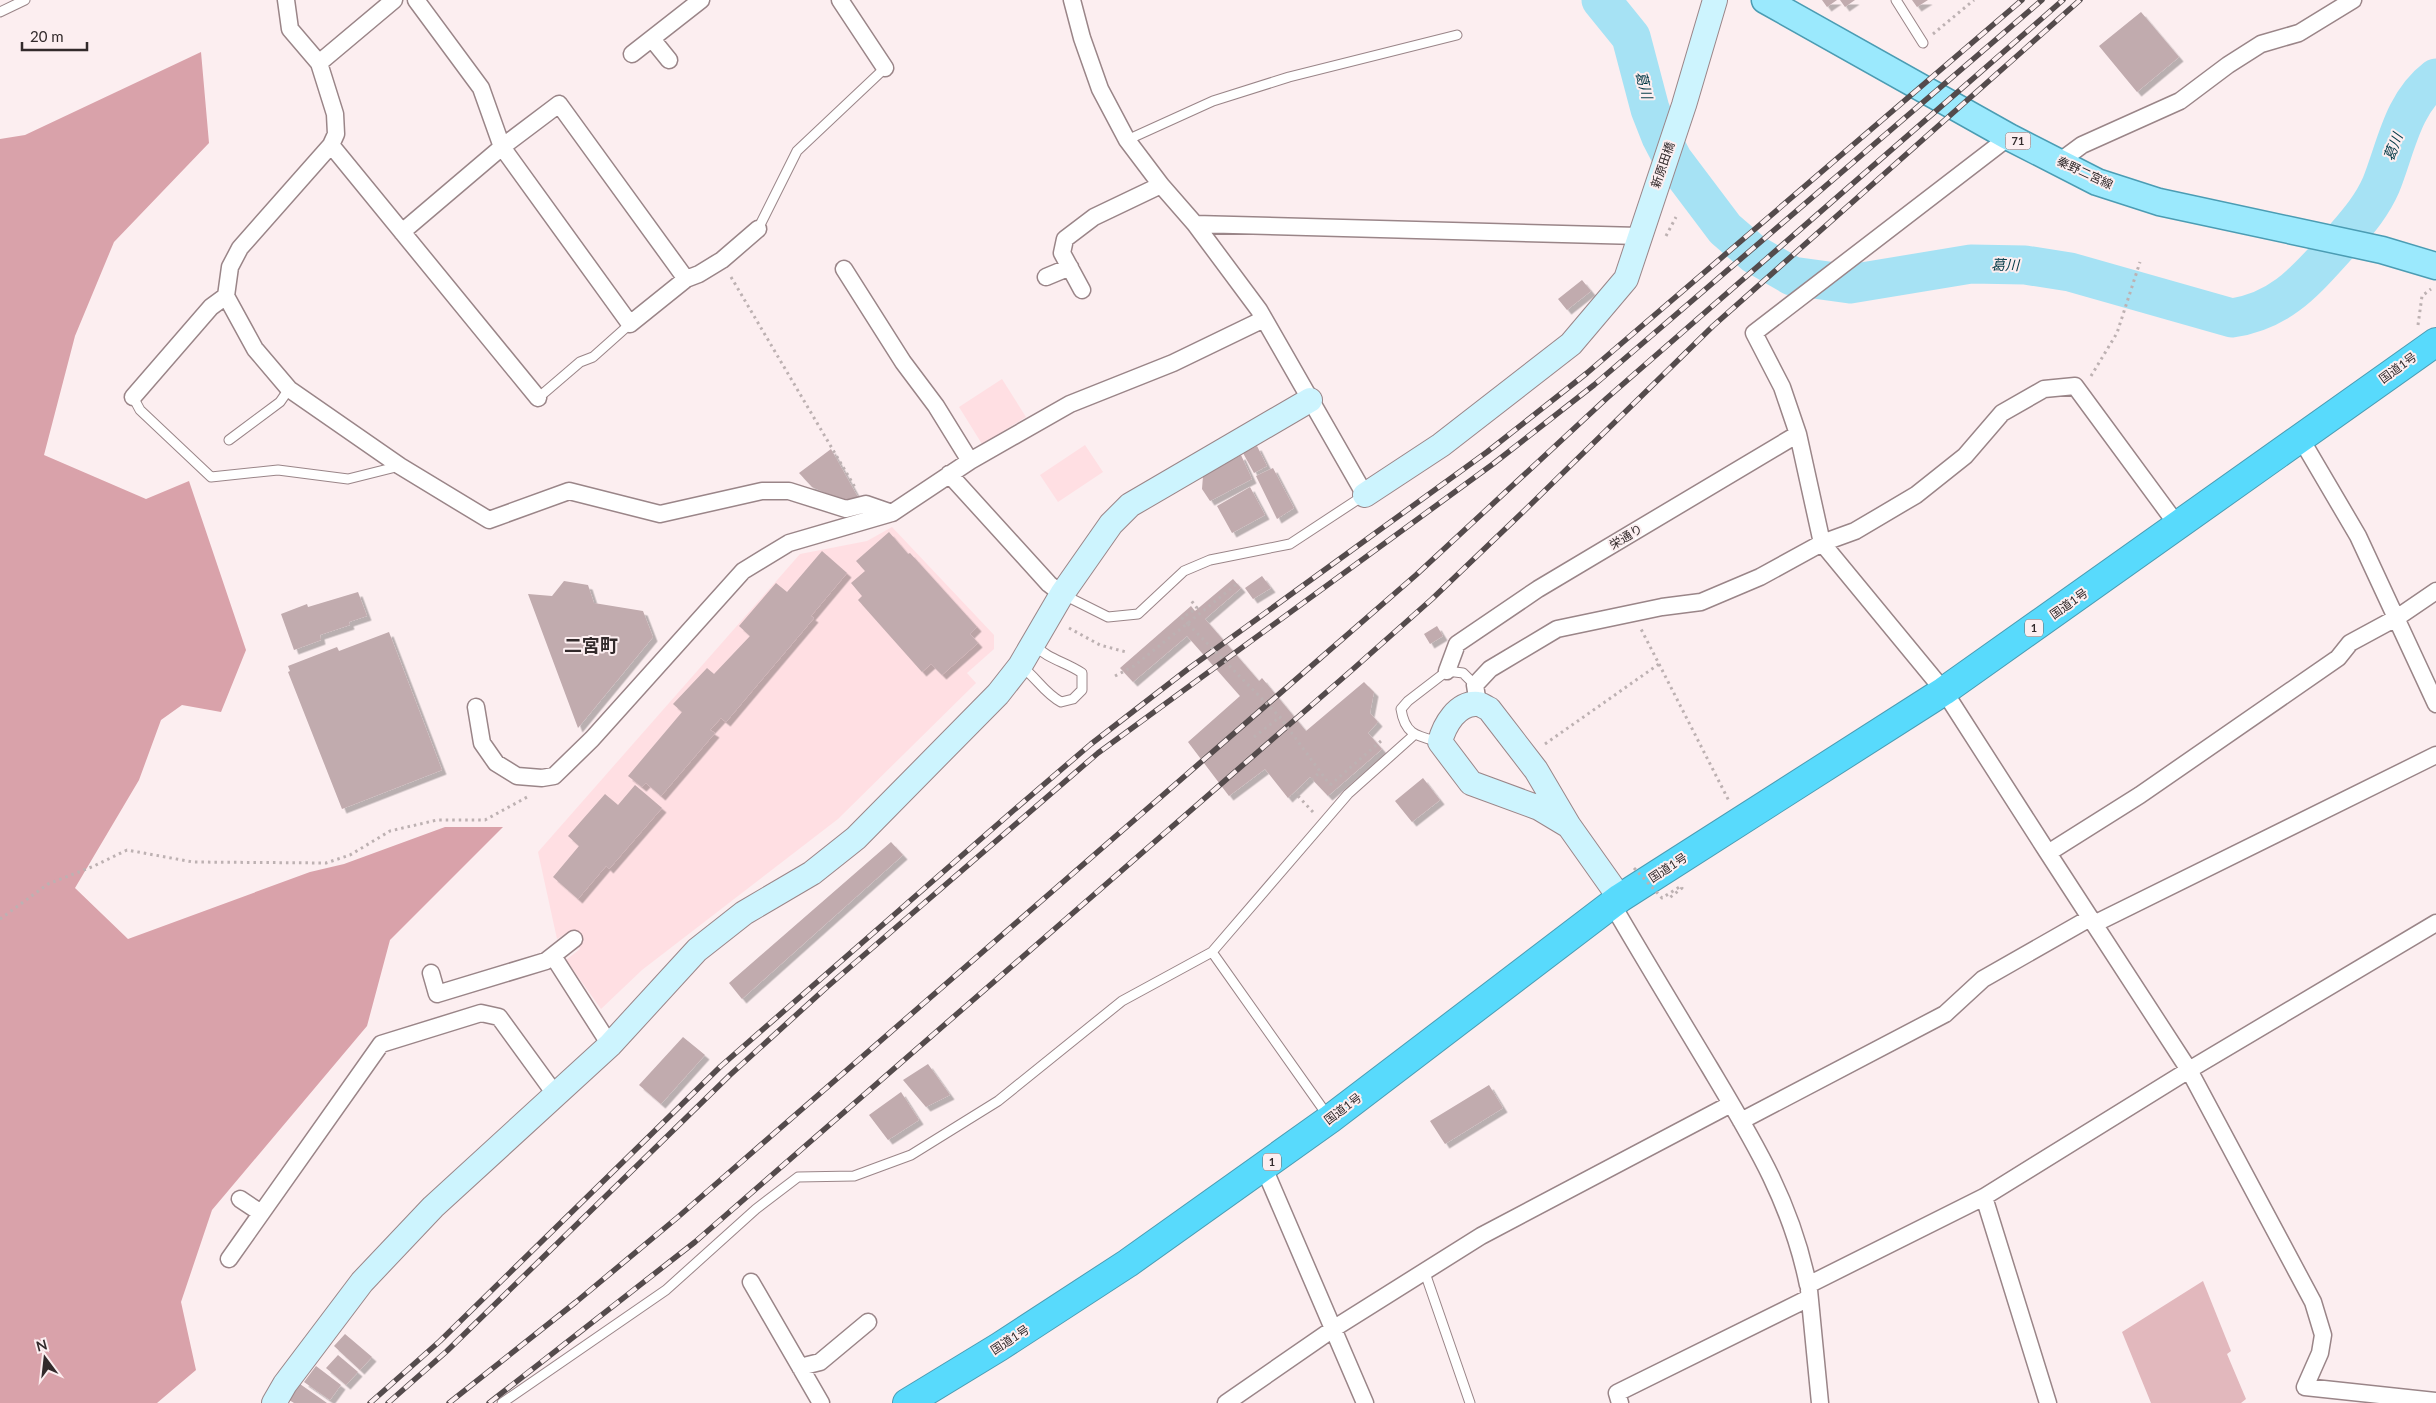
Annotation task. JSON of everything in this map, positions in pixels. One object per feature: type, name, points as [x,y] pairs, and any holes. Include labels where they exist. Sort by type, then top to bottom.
[{"type":"highway","name":"国道1号","points":[[907,1403],[999,1348],[1128,1263],[1264,1168],[1616,901],[1944,691],[2301,439],[2426,336]]},
{"type":"main road","name":"秦野二宮線","points":[[1765,0],[2009,137],[2097,182],[2160,202],[2291,232],[2382,250],[2436,266]]},
{"type":"street","points":[[286,0],[290,29],[319,63],[336,114],[336,134],[331,144],[240,248],[230,267],[226,296],[255,349],[290,389],[400,466],[489,520],[569,491],[660,514],[762,491],[789,491],[846,509],[866,504],[892,513]]},
{"type":"street","points":[[319,63],[394,0]]},
{"type":"street","points":[[416,0],[481,88],[502,148],[630,324],[686,279],[699,274],[722,260],[758,229]]},
{"type":"street","points":[[632,54],[701,0]]},
{"type":"street","points":[[840,0],[885,68]]},
{"type":"street","points":[[1072,0],[1082,38],[1100,89],[1127,140],[1161,185],[1195,224],[1264,319],[1365,495]]},
{"type":"street","name":"新原田橋","points":[[1365,495],[1442,445],[1571,344],[1626,279],[1684,105],[1715,0]]},
{"type":"street","points":[[2059,162],[2082,145],[2180,101],[2260,44],[2299,33],[2353,0]]},
{"type":"street","points":[[652,39],[669,60]]},
{"type":"street","points":[[402,232],[502,148],[559,104],[686,279]]},
{"type":"street","points":[[2009,137],[1754,333],[1782,386],[1798,434],[1822,543],[1944,691],[2189,1070],[2313,1302],[2323,1335],[2320,1353],[2305,1386],[2436,1401]]},
{"type":"street","points":[[331,144],[538,398]]},
{"type":"street","points":[[1082,290],[1062,253],[1065,239],[1094,217],[1161,185]]},
{"type":"street","points":[[1195,224],[1641,231]]},
{"type":"street","points":[[1046,277],[1070,267]]},
{"type":"street","points":[[844,269],[903,362],[936,406],[970,461]]},
{"type":"street","points":[[133,397],[211,307],[226,296]]},
{"type":"street","points":[[476,707],[482,743],[496,763],[517,776],[542,778],[554,776],[592,738],[743,571],[789,543],[892,513],[970,461],[1070,404],[1173,363],[1264,319]]},
{"type":"street","points":[[1569,826],[1540,808],[1471,783],[1440,742],[1450,718],[1465,707],[1476,694],[1490,668],[1557,629],[1632,613],[1701,602],[1760,577],[1822,543],[1855,531],[1916,495],[1965,456],[2002,413],[2044,389],[2076,386],[2178,526]]},
{"type":"street","points":[[274,1403],[285,1384],[362,1282],[433,1207],[610,1044],[697,950],[744,912],[812,873],[856,838],[998,694],[1020,666],[1062,594],[1111,524],[1130,505],[1310,400]]},
{"type":"street","name":"栄通り","points":[[1447,671],[1457,644],[1538,589],[1798,434]]},
{"type":"street","points":[[2301,439],[2358,536],[2398,617],[2436,704]]},
{"type":"street","points":[[949,474],[1049,584],[1062,594]]},
{"type":"street","points":[[2048,853],[2140,795],[2338,658],[2350,643],[2398,617],[2436,591]]},
{"type":"street","points":[[1476,694],[1536,770],[1616,901],[1741,1120],[1780,1193],[1801,1250],[1809,1291],[1820,1403]]},
{"type":"street","points":[[1741,1120],[1945,1014],[1983,980],[2092,921],[2436,755]]},
{"type":"street","points":[[1494,792],[1529,791],[1534,787],[1538,779],[1536,770]]},
{"type":"street","points":[[1620,1403],[1617,1394],[1984,1196],[2189,1070],[2436,923]]},
{"type":"street","points":[[430,973],[437,994],[546,961],[574,939]]},
{"type":"street","points":[[553,956],[610,1044]]},
{"type":"street","points":[[228,1259],[381,1044],[480,1013],[499,1017],[555,1094]]},
{"type":"street","points":[[1226,1403],[1333,1329],[1424,1270],[1481,1236],[1731,1104]]},
{"type":"street","points":[[1264,1168],[1365,1403]]},
{"type":"street","points":[[1984,1196],[2048,1403]]},
{"type":"street","points":[[240,1199],[261,1213]]},
{"type":"street","points":[[752,1282],[821,1403]]},
{"type":"street","points":[[800,1367],[820,1362],[868,1322]]},
{"type":"lane","points":[[0,12],[25,0]]},
{"type":"lane","points":[[1896,0],[1923,43]]},
{"type":"lane","points":[[1127,140],[1213,101],[1289,78],[1457,35]]},
{"type":"lane","points":[[758,229],[797,151],[885,68]]},
{"type":"lane","points":[[538,398],[580,362],[593,357],[630,324]]},
{"type":"lane","points":[[228,440],[280,402],[290,389]]},
{"type":"lane","points":[[133,397],[140,410],[211,476],[278,470],[348,479],[400,466]]},
{"type":"lane","points":[[1062,594],[1108,617],[1138,614],[1184,571],[1210,560],[1290,544],[1365,495]]},
{"type":"lane","points":[[1020,666],[1032,674],[1051,697],[1061,702],[1072,699],[1082,690],[1082,672],[1068,663],[1056,662],[1033,644]]},
{"type":"lane","points":[[1440,742],[1414,735],[1403,722],[1401,709],[1447,671],[1463,674],[1476,694]]},
{"type":"lane","points":[[502,1403],[666,1290],[756,1208],[798,1177],[854,1176],[911,1155],[998,1101],[1122,1001],[1212,952],[1348,794],[1414,735]]},
{"type":"lane","points":[[1212,952],[1330,1119]]},
{"type":"lane","points":[[1424,1270],[1470,1403]]},
{"type":"path","points":[[722,260],[866,504]]},
{"type":"path","points":[[2081,393],[2117,333],[2140,262]]},
{"type":"path","points":[[2422,296],[2426,336]]},
{"type":"path","points":[[1115,676],[1134,666],[1238,583]]},
{"type":"path","points":[[1190,599],[1197,608],[1182,618],[1280,717],[1330,785],[1385,738]]},
{"type":"path","points":[[1632,613],[1732,807]]},
{"type":"path","points":[[1062,624],[1100,645],[1126,652]]},
{"type":"path","points":[[1544,744],[1658,664]]},
{"type":"path","points":[[1254,737],[1280,717]]},
{"type":"path","points":[[1307,805],[1296,794],[1320,772]]},
{"type":"path","points":[[0,919],[48,884],[94,866],[127,850],[193,862],[326,863],[350,855],[390,831],[437,820],[485,820],[524,799],[554,776]]},
{"type":"path","points":[[1634,868],[1662,898],[1681,886],[1682,888],[1668,899]]},
{"type":"shaded area","points":[[201,52],[209,143],[114,242],[75,336],[44,455],[146,499],[189,481],[246,650],[221,712],[182,705],[161,720],[139,780],[75,888],[128,939],[310,872],[344,864],[445,827],[503,827],[390,940],[367,1026],[212,1210],[181,1302],[196,1370],[157,1403],[0,1403],[0,139],[25,135]]},
{"type":"shaded area","points":[[1002,379],[1026,417],[982,444],[959,407]]},
{"type":"shaded area","points":[[1085,445],[1103,472],[1058,502],[1040,475]]},
{"type":"shaded area","points":[[892,527],[994,635],[994,649],[967,673],[976,683],[838,819],[642,970],[601,1009],[566,960],[580,949],[569,932],[557,939],[538,852],[800,554],[867,541]]},
{"type":"shaded area","points":[[2203,1281],[2231,1351],[2227,1354],[2246,1399],[2241,1403],[2151,1403],[2122,1332]]},
{"type":"building","points":[[1822,0],[1837,0],[1827,7]]},
{"type":"building","points":[[1840,0],[1855,0],[1845,7]]},
{"type":"building","points":[[1912,0],[1928,0],[1917,7]]},
{"type":"building","points":[[2141,12],[2179,57],[2137,92],[2099,46]]},
{"type":"building","points":[[1582,280],[1591,291],[1567,310],[1558,299]]},
{"type":"building","points":[[1257,446],[1267,466],[1254,473],[1243,453]]},
{"type":"building","points":[[831,449],[859,499],[850,504],[812,487],[799,473]]},
{"type":"building","points":[[1241,455],[1252,479],[1210,501],[1202,489],[1203,476]]},
{"type":"building","points":[[1273,468],[1294,508],[1277,519],[1256,476]]},
{"type":"building","points":[[1250,487],[1265,515],[1232,533],[1217,506]]},
{"type":"building","points":[[889,532],[977,627],[970,634],[978,643],[942,675],[931,664],[922,672],[858,600],[862,596],[851,583],[865,571],[856,561]]},
{"type":"building","points":[[822,551],[847,573],[811,616],[814,618],[726,722],[721,718],[710,730],[715,733],[661,796],[646,783],[642,787],[628,776],[682,712],[673,704],[707,668],[714,674],[750,636],[739,626],[776,583],[787,592]]},
{"type":"building","points":[[1262,576],[1271,588],[1253,599],[1245,588]]},
{"type":"building","points":[[1233,579],[1241,588],[1205,619],[1259,681],[1262,678],[1306,731],[1364,682],[1374,692],[1370,713],[1378,722],[1368,733],[1382,749],[1328,796],[1310,777],[1288,798],[1265,769],[1229,796],[1188,742],[1240,696],[1187,636],[1133,682],[1120,668],[1191,606],[1195,611]]},
{"type":"building","points":[[564,581],[588,585],[594,603],[643,611],[653,637],[578,728],[528,594],[552,596]]},
{"type":"building","points":[[358,592],[367,616],[349,622],[350,625],[320,635],[321,640],[294,650],[281,614],[307,604],[308,607]]},
{"type":"building","points":[[1437,626],[1443,636],[1430,644],[1424,634]]},
{"type":"building","points":[[389,632],[442,770],[342,809],[288,672],[290,671],[288,666],[337,647],[339,651]]},
{"type":"building","points":[[1423,778],[1440,800],[1412,822],[1395,801]]},
{"type":"building","points":[[635,785],[662,808],[609,869],[606,866],[578,899],[553,877],[579,846],[568,836],[605,794],[618,805]]},
{"type":"building","points":[[891,842],[903,855],[742,999],[729,983]]},
{"type":"building","points":[[683,1037],[705,1055],[661,1104],[639,1085]]},
{"type":"building","points":[[928,1064],[950,1095],[926,1107],[903,1080]]},
{"type":"building","points":[[1489,1085],[1503,1108],[1445,1144],[1430,1121]]},
{"type":"building","points":[[901,1092],[919,1120],[888,1140],[869,1115]]},
{"type":"building","points":[[345,1334],[372,1357],[360,1370],[334,1346]]},
{"type":"building","points":[[338,1355],[358,1372],[346,1385],[326,1368]]},
{"type":"building","points":[[316,1366],[341,1385],[330,1400],[304,1382]]},
{"type":"building","points":[[300,1384],[327,1403],[294,1403],[289,1400]]},
{"type":"waterway","name":"葛川","points":[[1601,0],[1631,37],[1650,109],[1673,160],[1725,229],[1754,254],[1792,276],[1850,284],[1971,264],[2025,265],[2070,272],[2232,318],[2250,314],[2279,301],[2292,292],[2316,269],[2362,216],[2381,185],[2401,127],[2415,100],[2436,78]]},
{"type":"railway","points":[[370,1403],[440,1341],[721,1066],[1091,744],[1188,669],[1487,452],[1587,373],[2022,0]]},
{"type":"railway","points":[[388,1403],[447,1351],[730,1075],[827,987],[1098,753],[1493,464],[1594,385],[2042,0]]},
{"type":"railway","points":[[449,1403],[576,1302],[678,1217],[1416,575],[1607,398],[2063,0]]},
{"type":"railway","points":[[489,1403],[695,1242],[1352,670],[1432,599],[1713,326],[2080,0]]},
{"type":"district","name":"二宮町","points":[[591,646]]}]
